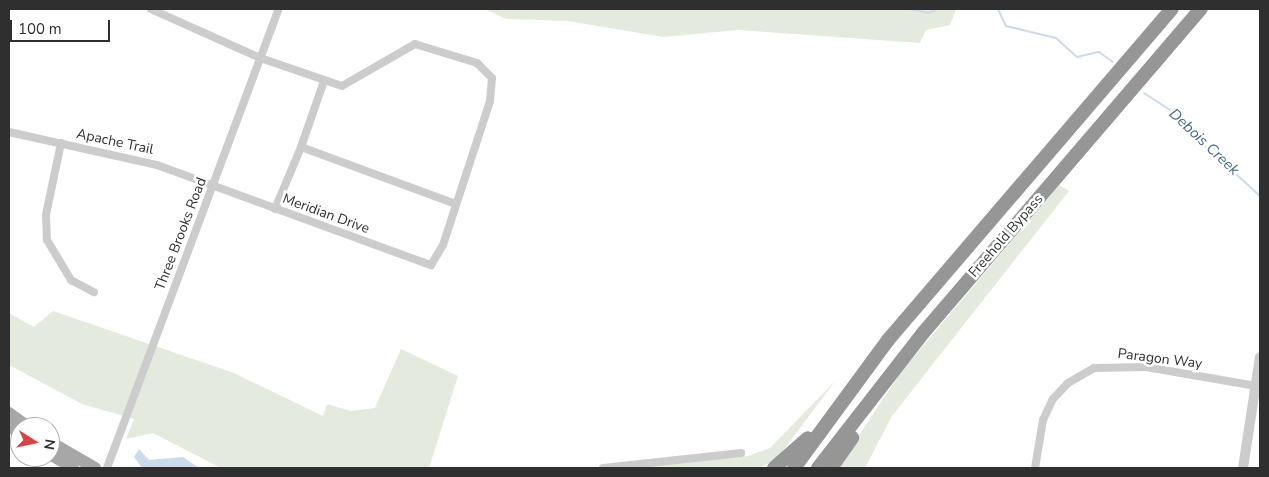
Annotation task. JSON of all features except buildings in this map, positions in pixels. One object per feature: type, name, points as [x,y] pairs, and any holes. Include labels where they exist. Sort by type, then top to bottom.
[{"type":"highway","name":"Freehold Bypass","points":[[794,468],[888,340],[1172,9]]},
{"type":"highway","name":"Freehold Bypass","points":[[818,468],[923,332],[1201,9]]},
{"type":"highway","points":[[831,468],[923,332]]},
{"type":"highway","points":[[774,468],[832,415]]},
{"type":"main road","points":[[60,448],[95,468]]},
{"type":"main road","points":[[60,460],[73,468]]},
{"type":"street","points":[[151,9],[260,58],[342,86],[354,82],[415,44],[477,63],[492,78],[490,100],[456,204],[301,147]]},
{"type":"street","name":"Three Brooks Road","points":[[107,468],[279,9]]},
{"type":"street","points":[[275,209],[301,147],[324,81]]},
{"type":"street","name":"Apache Trail","points":[[9,132],[157,165],[213,185]]},
{"type":"street","points":[[61,143],[46,215],[47,240],[71,280],[94,292]]},
{"type":"street","name":"Meridian Drive","points":[[213,185],[431,265],[456,204]]},
{"type":"street","points":[[1243,468],[1260,357]]},
{"type":"street","name":"Paragon Way","points":[[1035,468],[1048,409],[1063,387],[1089,370],[1116,364],[1146,367],[1256,386]]},
{"type":"street","points":[[603,468],[741,453]]},
{"type":"shaded area","points":[[485,9],[956,9],[950,25],[926,30],[920,43],[738,30],[663,37],[568,21],[506,19]]},
{"type":"shaded area","points":[[1059,185],[1069,191],[892,416],[865,468],[837,468],[901,372]]},
{"type":"shaded area","points":[[53,311],[234,373],[323,416],[327,404],[351,411],[375,408],[401,349],[458,376],[429,468],[221,468],[153,433],[126,439],[134,419],[82,404],[9,365],[9,313],[34,327]]},
{"type":"shaded area","points":[[836,380],[776,460],[759,468],[631,468],[748,456],[770,448]]},
{"type":"water","points":[[139,449],[149,460],[183,457],[199,468],[142,468],[134,457]]},
{"type":"waterway","name":"Debois Creek","points":[[653,9],[658,9]]},
{"type":"waterway","name":"Debois Creek","points":[[910,9],[929,13],[937,9]]},
{"type":"waterway","name":"Debois Creek","points":[[998,9],[1006,26],[1056,38],[1077,57],[1099,52],[1113,62]]},
{"type":"waterway","name":"Debois Creek","points":[[1144,93],[1182,118],[1200,141],[1260,196]]}]
